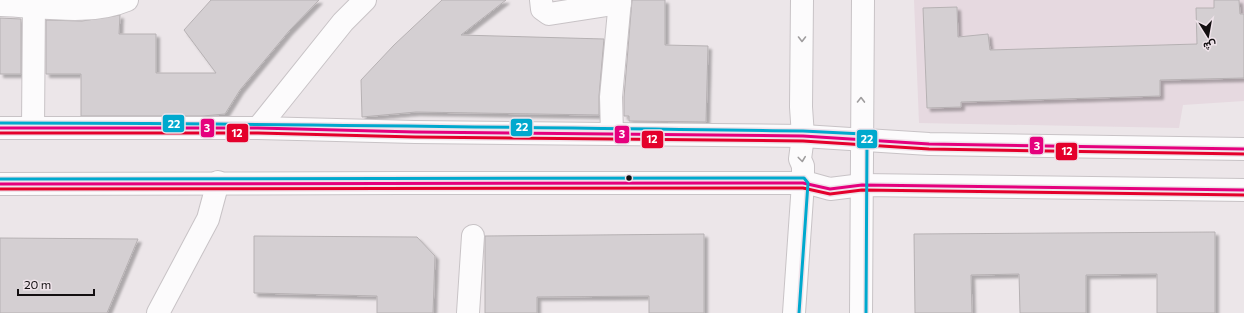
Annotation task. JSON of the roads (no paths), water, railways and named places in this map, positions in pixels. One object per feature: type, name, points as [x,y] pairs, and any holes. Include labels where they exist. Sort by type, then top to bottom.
[{"type":"street","points":[[0,5],[35,3],[89,8],[113,6],[127,0]]},
{"type":"street","points":[[258,128],[343,22],[365,0]]},
{"type":"street","points":[[541,0],[542,9],[549,14],[620,1],[611,98],[612,134]]},
{"type":"street","points":[[794,313],[803,183],[803,166],[800,159],[803,136],[801,107],[802,0]]},
{"type":"street","points":[[861,313],[863,0]]},
{"type":"street","points":[[33,128],[35,3]]},
{"type":"street","points":[[0,128],[258,128],[803,136],[929,144],[1244,149]]},
{"type":"street","points":[[158,313],[208,219],[218,182]]},
{"type":"street","points":[[0,184],[218,182],[355,184],[803,183],[830,189],[862,185],[1244,190]]},
{"type":"street","points":[[468,313],[473,236]]}]
